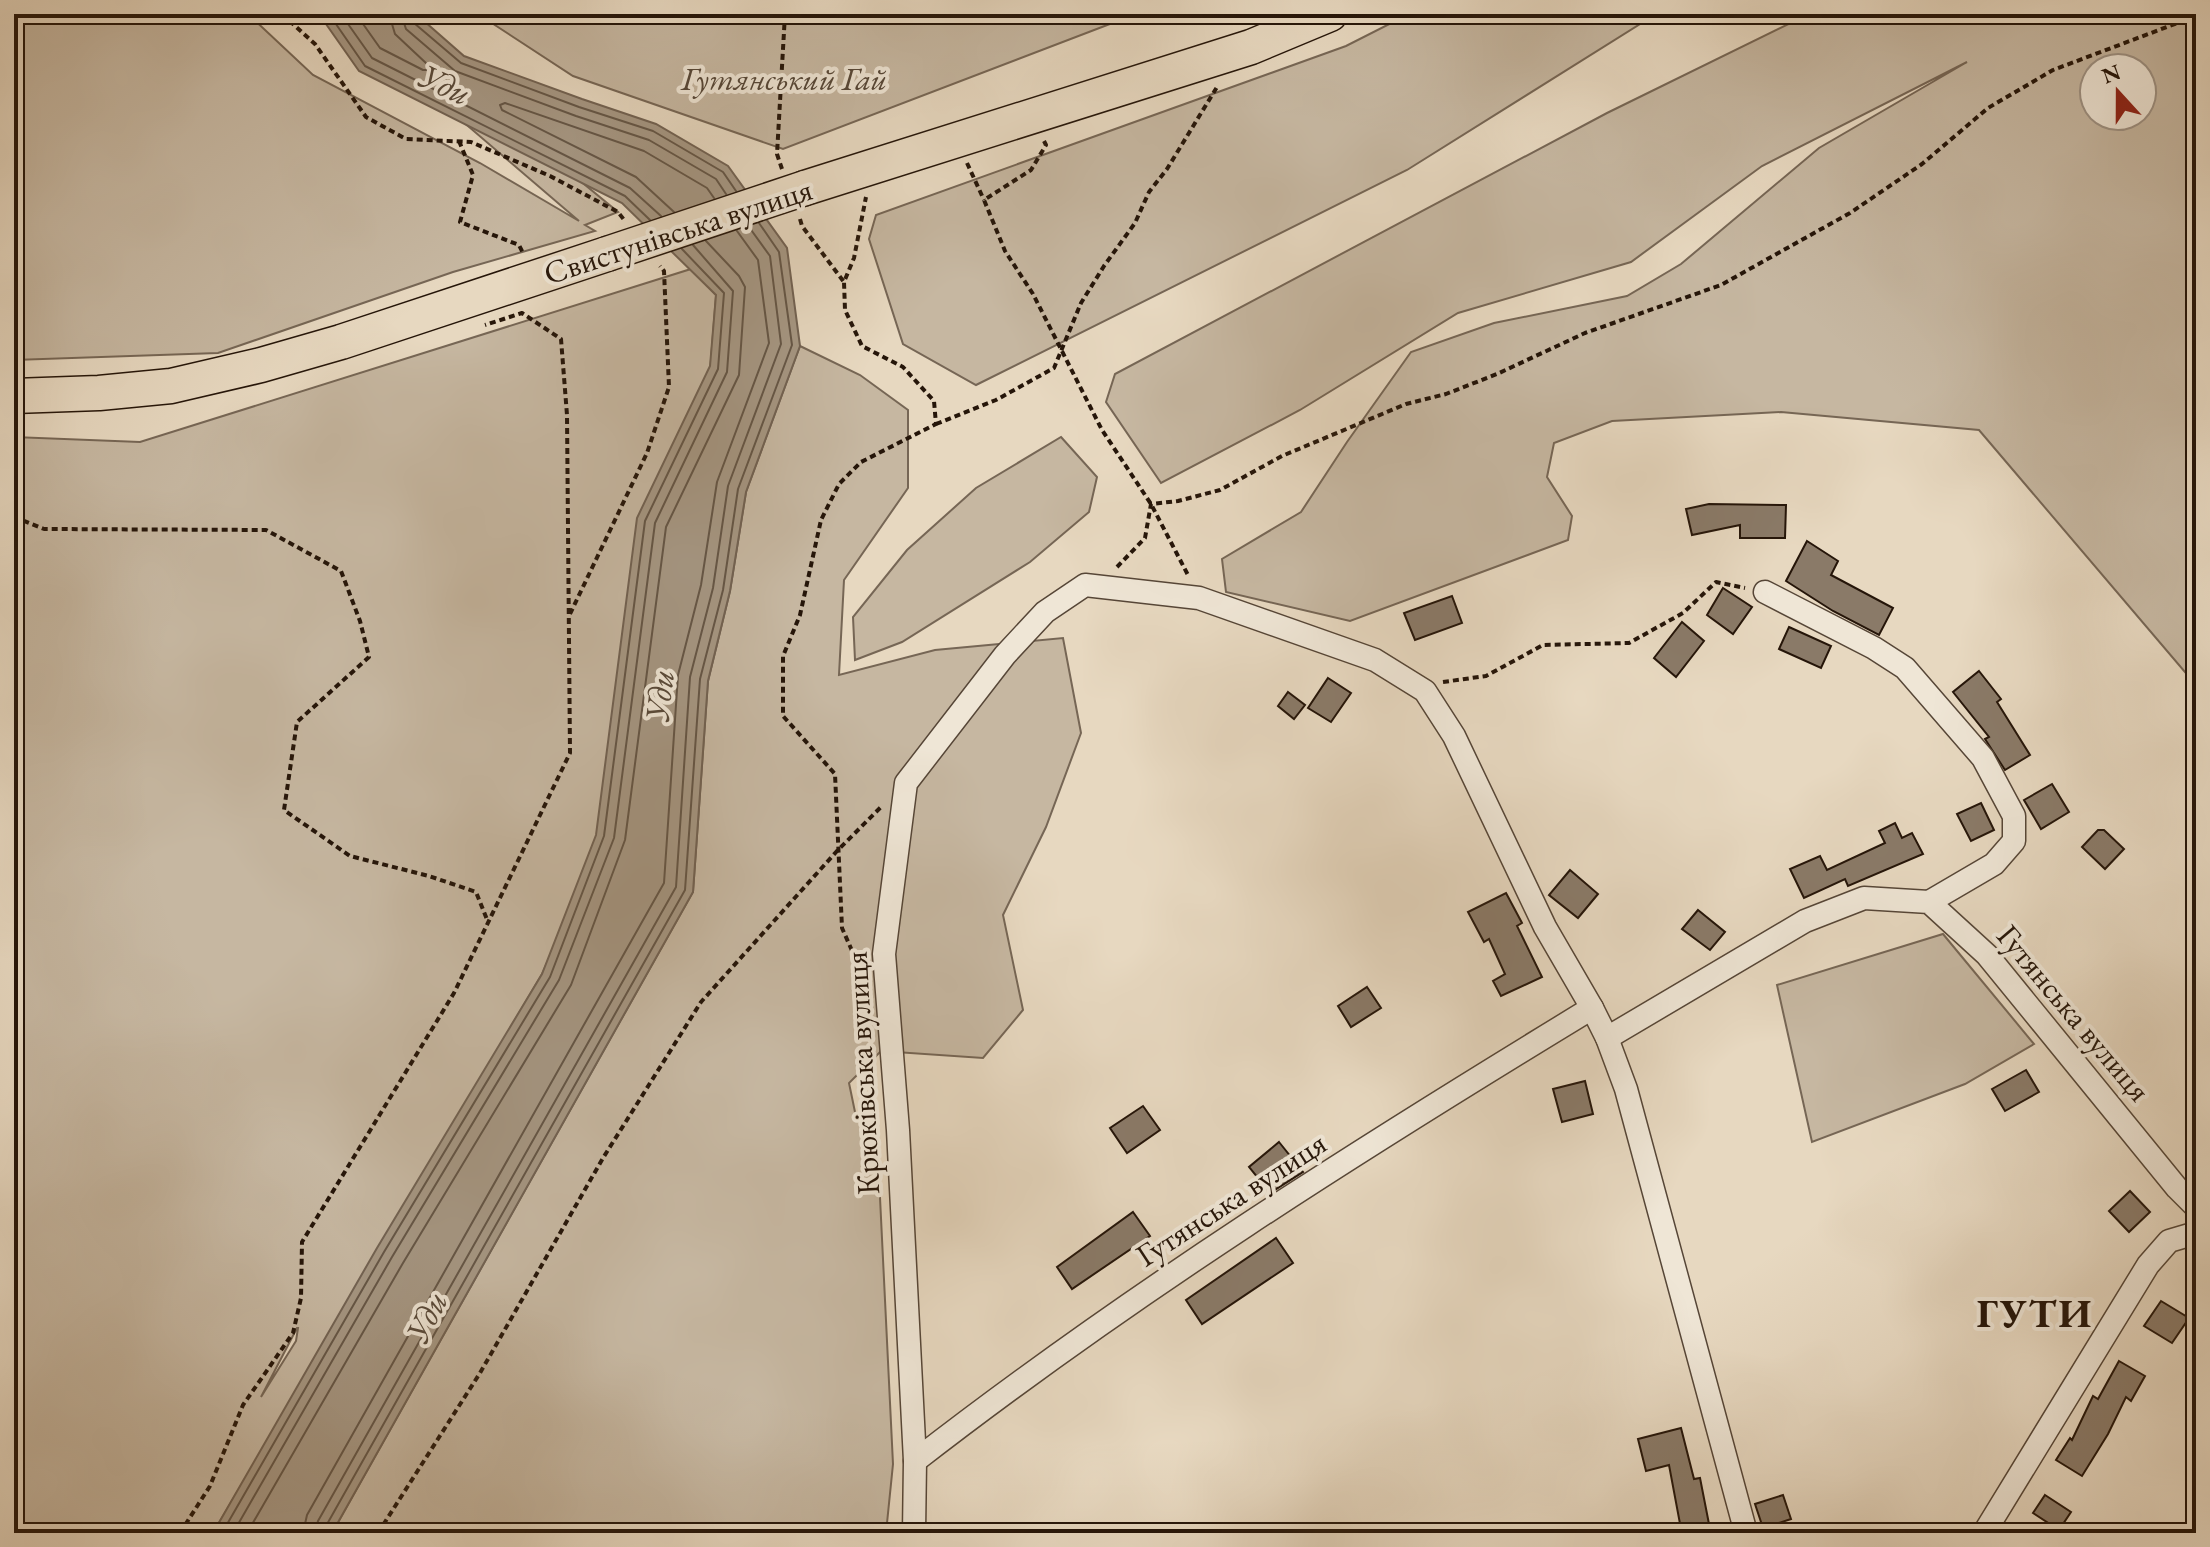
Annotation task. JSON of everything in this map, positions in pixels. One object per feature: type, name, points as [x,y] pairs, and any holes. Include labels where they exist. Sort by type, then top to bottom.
[{"type":"main road","name":"Свистунівська вулиця","points":[[14,396],[99,393],[171,386],[341,342],[872,167],[1251,47],[1330,14]]},
{"type":"street","points":[[906,783],[1005,655],[1045,612],[1085,585],[1199,598],[1375,660],[1425,691],[1454,736],[1545,927],[1607,1038],[1626,1089],[1746,1533]]},
{"type":"street","points":[[1607,1038],[1805,921],[1864,898],[1929,902],[1994,864],[2014,841],[2014,816],[1983,758],[1905,668],[1874,648],[1765,592]]},
{"type":"street","name":"Крюківська вулиця","points":[[906,783],[884,954],[898,1130],[915,1461],[914,1533]]},
{"type":"street","name":"Гутянська вулиця","points":[[1929,902],[1987,955],[2177,1188],[2196,1207]]},
{"type":"street","name":"Гутянська вулиця","points":[[915,1461],[995,1399],[1199,1256],[1592,1008]]},
{"type":"street","points":[[1984,1533],[2148,1265],[2169,1241],[2179,1219],[2177,1188]]},
{"type":"street","points":[[2169,1241],[2196,1233]]},
{"type":"path","points":[[785,14],[777,154],[796,194],[802,226],[844,282]]},
{"type":"path","points":[[1151,504],[1178,501],[1220,490],[1282,456],[1406,404],[1446,394],[1585,333],[1721,285],[1850,213],[1922,164],[1988,108],[2053,70],[2196,16]]},
{"type":"path","points":[[867,984],[842,928],[835,774],[783,716],[783,656],[800,615],[821,520],[839,484],[861,462],[936,424],[996,400],[1054,368],[1081,303],[1135,223],[1149,192],[1167,169],[1217,87]]},
{"type":"path","points":[[984,200],[1031,170],[1046,145],[1035,116]]},
{"type":"path","points":[[459,141],[473,175],[460,222],[519,245],[527,261]]},
{"type":"path","points":[[957,141],[1005,251],[1033,294],[1102,430],[1151,504],[1199,598]]},
{"type":"path","points":[[872,167],[854,258],[844,282],[845,310],[862,346],[903,367],[934,401],[936,424]]},
{"type":"path","points":[[180,1533],[210,1486],[243,1405],[293,1333],[301,1298],[302,1242],[454,993],[570,753],[567,415],[561,339],[522,313],[478,328]]},
{"type":"path","points":[[1085,585],[1117,568],[1145,538],[1151,504]]},
{"type":"path","points":[[14,517],[44,529],[266,530],[341,571],[360,621],[369,657],[297,722],[284,810],[350,856],[429,876],[476,892],[488,922]]},
{"type":"path","points":[[1417,686],[1486,676],[1543,645],[1629,643],[1683,613],[1716,582],[1765,592]]},
{"type":"path","points":[[378,1533],[480,1373],[603,1158],[701,1002],[837,851],[906,783]]},
{"type":"green space","points":[[14,14],[248,14],[313,75],[480,163],[579,221],[337,14],[377,14],[618,212],[585,225],[595,231],[453,272],[218,353],[14,360]]},
{"type":"green space","name":"Гутянський Гай","points":[[478,14],[1136,14],[783,149],[573,76]]},
{"type":"green space","points":[[1409,14],[1656,14],[1407,170],[976,385],[903,344],[869,239],[876,215],[1346,46]]},
{"type":"green space","points":[[1809,14],[2196,14],[2196,685],[1979,430],[1781,412],[1612,421],[1554,443],[1547,477],[1572,516],[1568,540],[1350,621],[1226,592],[1222,559],[1301,512],[1411,352],[1494,323],[1627,296],[1681,264],[1819,148],[1967,62],[1762,166],[1631,262],[1458,313],[1300,410],[1161,483],[1106,402],[1115,374],[1607,113]]},
{"type":"green space","points":[[691,269],[716,295],[710,372],[604,837],[542,974],[213,1533],[14,1533],[14,437],[140,442]],"holes":[[[298,1328],[296,1341],[261,1397]]]},
{"type":"green space","points":[[800,346],[860,375],[908,410],[908,488],[844,580],[839,675],[935,650],[1063,638],[1081,733],[1046,827],[1003,915],[1023,1010],[983,1058],[881,1051],[849,1083],[855,1112],[877,1136],[893,1464],[886,1533],[332,1533],[693,892],[708,681],[730,591],[746,492]]},
{"type":"green space","points":[[1061,437],[1097,477],[1089,512],[1030,562],[902,642],[855,660],[853,617],[907,550],[976,488]]},
{"type":"green space","points":[[1943,934],[2034,1044],[1965,1084],[1812,1142],[1777,985]]},
{"type":"water","name":"Уди","points":[[319,14],[416,14],[464,56],[656,124],[728,166],[787,248],[800,346],[746,492],[730,591],[708,681],[693,892],[332,1533],[213,1533],[377,1248],[542,974],[596,835],[637,518],[710,366],[716,295],[622,203],[359,71]]},
{"type":"building","points":[[1709,504],[1786,505],[1785,538],[1740,538],[1740,525],[1692,535],[1686,509]]},
{"type":"building","points":[[1807,541],[1838,561],[1831,575],[1893,608],[1879,635],[1786,581]]},
{"type":"building","points":[[1723,588],[1752,607],[1733,634],[1707,615]]},
{"type":"building","points":[[1452,596],[1462,623],[1415,640],[1404,613]]},
{"type":"building","points":[[1682,622],[1704,641],[1676,677],[1654,658]]},
{"type":"building","points":[[1789,627],[1831,646],[1821,668],[1779,649]]},
{"type":"building","points":[[1979,671],[2001,699],[1997,702],[2030,755],[2005,770],[1985,739],[1989,737],[1953,692]]},
{"type":"building","points":[[1328,678],[1351,693],[1331,722],[1308,708]]},
{"type":"building","points":[[1288,692],[1305,705],[1294,719],[1278,706]]},
{"type":"building","points":[[2052,784],[2069,812],[2041,829],[2024,800]]},
{"type":"building","points":[[1981,803],[1994,830],[1971,841],[1957,814]]},
{"type":"building","points":[[1895,823],[1902,838],[1912,833],[1923,854],[1848,886],[1845,879],[1804,898],[1790,869],[1820,856],[1827,870],[1885,843],[1879,831]]},
{"type":"building","points":[[2098,830],[2104,830],[2124,849],[2105,869],[2082,847]]},
{"type":"building","points":[[1570,870],[1598,894],[1578,918],[1549,895]]},
{"type":"building","points":[[1506,893],[1522,923],[1517,926],[1542,977],[1501,996],[1493,981],[1505,974],[1489,939],[1484,942],[1468,912]]},
{"type":"building","points":[[1698,910],[1725,932],[1710,950],[1682,929]]},
{"type":"building","points":[[1367,987],[1381,1008],[1351,1027],[1338,1006]]},
{"type":"building","points":[[2026,1070],[2039,1092],[2005,1111],[1992,1089]]},
{"type":"building","points":[[1585,1081],[1593,1114],[1562,1122],[1553,1089]]},
{"type":"building","points":[[1143,1106],[1160,1130],[1127,1153],[1110,1128]]},
{"type":"building","points":[[1279,1142],[1303,1172],[1270,1193],[1249,1167]]},
{"type":"building","points":[[2130,1191],[2150,1212],[2129,1232],[2109,1211]]},
{"type":"building","points":[[1133,1212],[1150,1236],[1072,1289],[1057,1267]]},
{"type":"building","points":[[1276,1238],[1293,1263],[1202,1324],[1186,1300]]},
{"type":"building","points":[[2161,1301],[2189,1318],[2172,1343],[2144,1326]]},
{"type":"building","points":[[2119,1361],[2145,1376],[2131,1401],[2126,1397],[2082,1476],[2056,1460],[2070,1438],[2072,1440],[2093,1396],[2098,1399]]},
{"type":"building","points":[[1681,1428],[1694,1479],[1700,1478],[1709,1524],[1681,1529],[1669,1465],[1646,1471],[1638,1439]]},
{"type":"building","points":[[1783,1495],[1791,1519],[1763,1528],[1755,1504]]},
{"type":"building","points":[[2045,1495],[2071,1512],[2059,1530],[2033,1513]]},
{"type":"district","name":"ГУТИ","points":[[2035,1313]]}]
